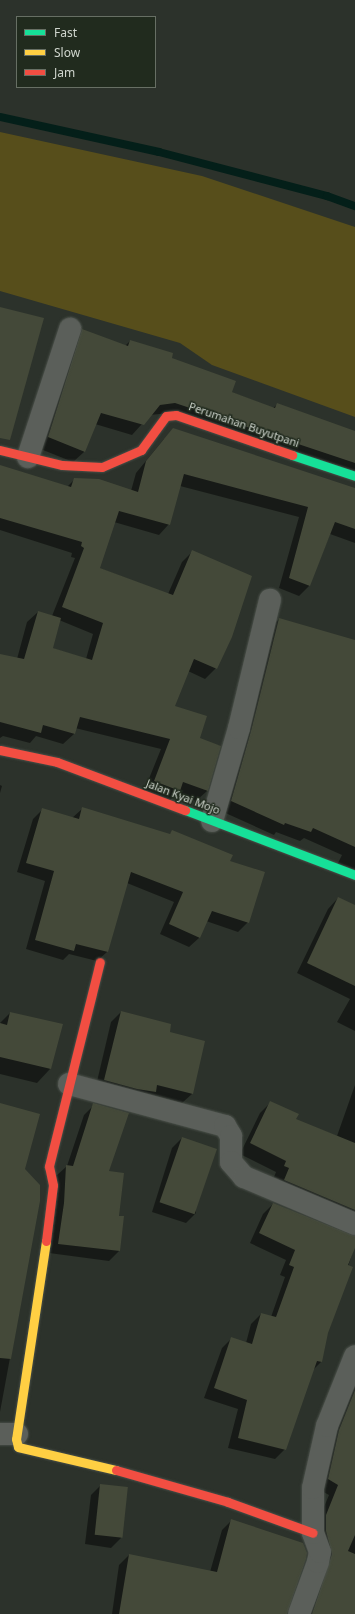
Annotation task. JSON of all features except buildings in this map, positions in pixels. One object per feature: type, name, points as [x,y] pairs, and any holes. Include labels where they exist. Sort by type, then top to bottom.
[{"type":"street","points":[[28,457],[70,329]]},
{"type":"street","name":"Perumahan Buyutpani","points":[[0,450],[62,465],[102,467],[141,450],[166,416],[176,415],[355,476]]},
{"type":"street","points":[[212,821],[239,728],[270,600]]},
{"type":"street","name":"Jalan Kyai Mojo","points":[[0,750],[57,762],[355,875]]},
{"type":"street","points":[[100,962],[49,1166],[53,1188],[52,1202],[8,1434],[18,1447],[24,1450],[111,1469],[228,1502],[313,1533]]},
{"type":"street","points":[[69,1084],[225,1126],[231,1136],[231,1162],[244,1177],[355,1224]]},
{"type":"street","points":[[300,1614],[320,1552],[313,1533],[313,1488],[327,1426],[355,1356]]},
{"type":"shaded area","points":[[0,132],[202,176],[355,227],[355,417],[212,365],[180,343],[0,291]]},
{"type":"waterway","points":[[0,117],[159,152],[327,196],[355,206]]},
{"type":"traffic: fast","points":[[292,455],[355,476]]},
{"type":"traffic: fast","points":[[185,810],[355,875]]},
{"type":"traffic: slow","points":[[46,1241],[16,1439],[18,1447],[116,1470]]},
{"type":"traffic: jam","points":[[0,450],[62,465],[102,467],[141,450],[166,416],[176,415],[292,455]]},
{"type":"traffic: jam","points":[[0,750],[57,762],[185,810]]},
{"type":"traffic: jam","points":[[46,1241],[53,1185],[49,1166],[100,962]]},
{"type":"traffic: jam","points":[[116,1470],[228,1502],[313,1533]]}]
